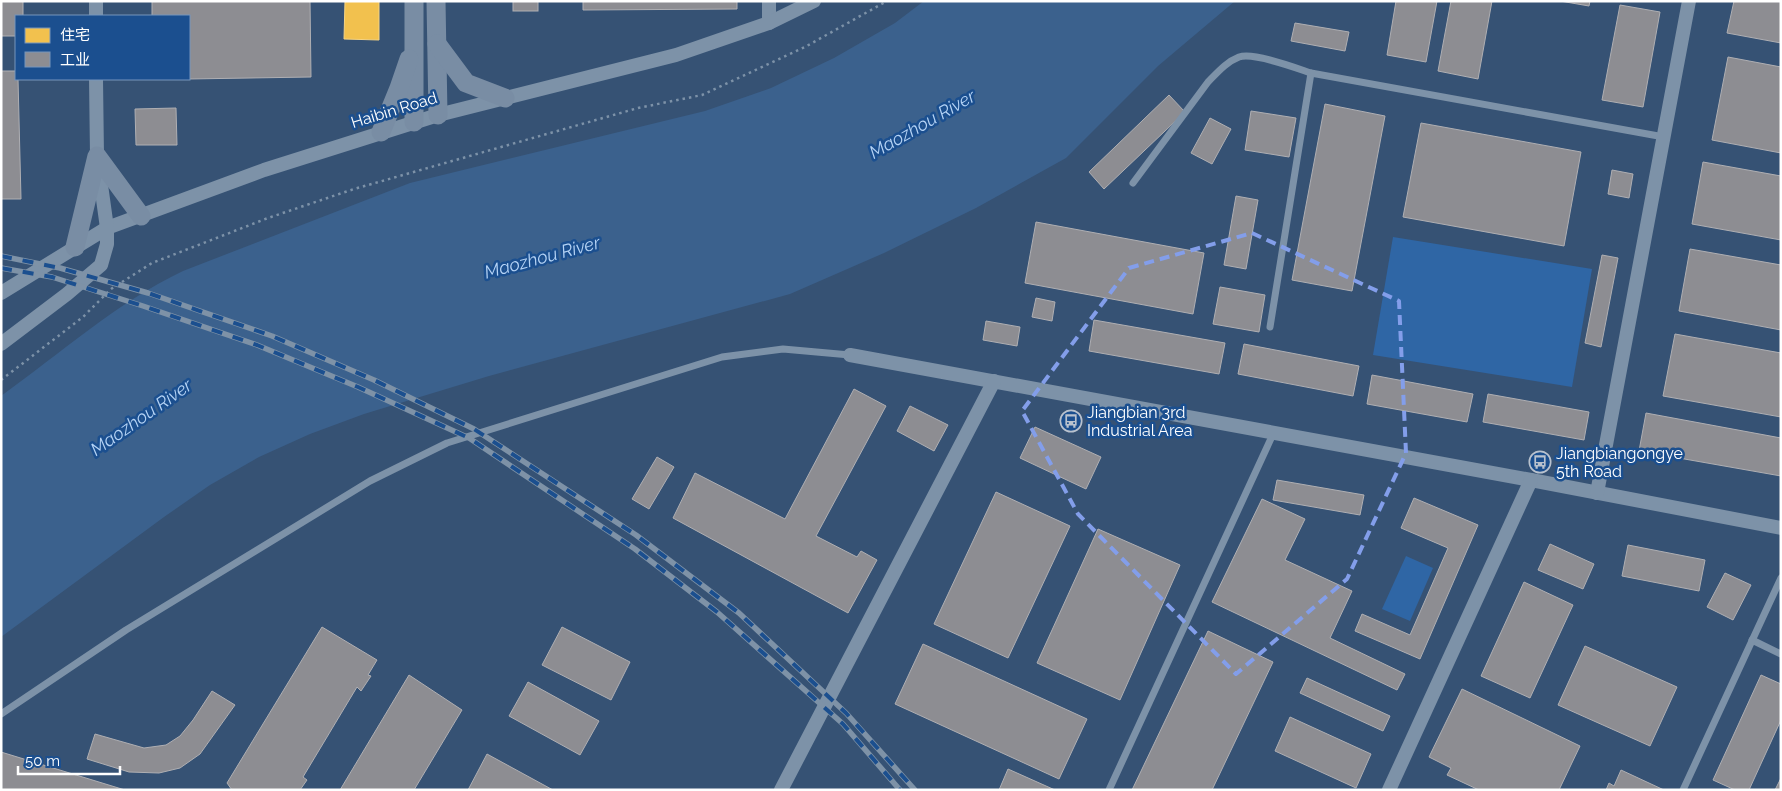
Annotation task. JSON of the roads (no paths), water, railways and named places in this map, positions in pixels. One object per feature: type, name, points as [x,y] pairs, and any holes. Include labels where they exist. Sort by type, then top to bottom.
[{"type":"street","points":[[96,1],[96,15]]},
{"type":"street","points":[[414,1],[414,122]]},
{"type":"street","points":[[436,1],[438,115]]},
{"type":"street","points":[[769,1],[769,22]]},
{"type":"street","name":"Haibin Road","points":[[1,293],[108,228],[264,170],[438,115],[676,55],[769,22],[814,1]]},
{"type":"street","points":[[1597,493],[1689,1]]},
{"type":"street","points":[[381,132],[400,88],[414,44]]},
{"type":"street","points":[[437,44],[466,83],[505,98]]},
{"type":"street","points":[[1,344],[67,294],[101,265],[107,244],[108,228],[97,156],[96,80]]},
{"type":"street","points":[[97,156],[141,216]]},
{"type":"street","points":[[75,247],[97,156]]},
{"type":"street","points":[[850,354],[1781,528]]},
{"type":"street","points":[[781,790],[994,381]]},
{"type":"street","points":[[1389,790],[1531,480]]},
{"type":"lane","points":[[1133,183],[1208,82],[1221,68],[1240,56],[1268,58],[1311,73],[1664,138]]},
{"type":"lane","points":[[1270,327],[1311,73]]},
{"type":"lane","points":[[1,714],[126,630],[370,481],[447,444],[722,357],[783,349],[850,354]]},
{"type":"lane","points":[[1109,790],[1274,432]]},
{"type":"lane","points":[[1683,790],[1781,578]]},
{"type":"lane","points":[[1752,640],[1781,654]]},
{"type":"water","name":"Maozhou River","points":[[924,1],[1235,1],[1158,66],[1066,158],[976,208],[884,253],[790,294],[489,376],[364,414],[310,434],[259,457],[210,485],[1,637],[1,396],[112,313],[158,284],[183,271],[410,183],[705,111],[771,88],[834,58],[895,23]]},
{"type":"railway","points":[[1,256],[60,268],[148,293],[272,336],[374,380],[474,429],[636,535],[739,613],[846,713],[915,790]]},
{"type":"railway","points":[[1,268],[52,277],[257,345],[358,387],[469,438],[635,549],[717,612],[843,724],[900,790]]},
{"type":"place","name":"Jiangbian 3rd Industrial Area","points":[[1071,421]]},
{"type":"place","name":"Jiangbiangongye 5th Road","points":[[1540,462]]}]
